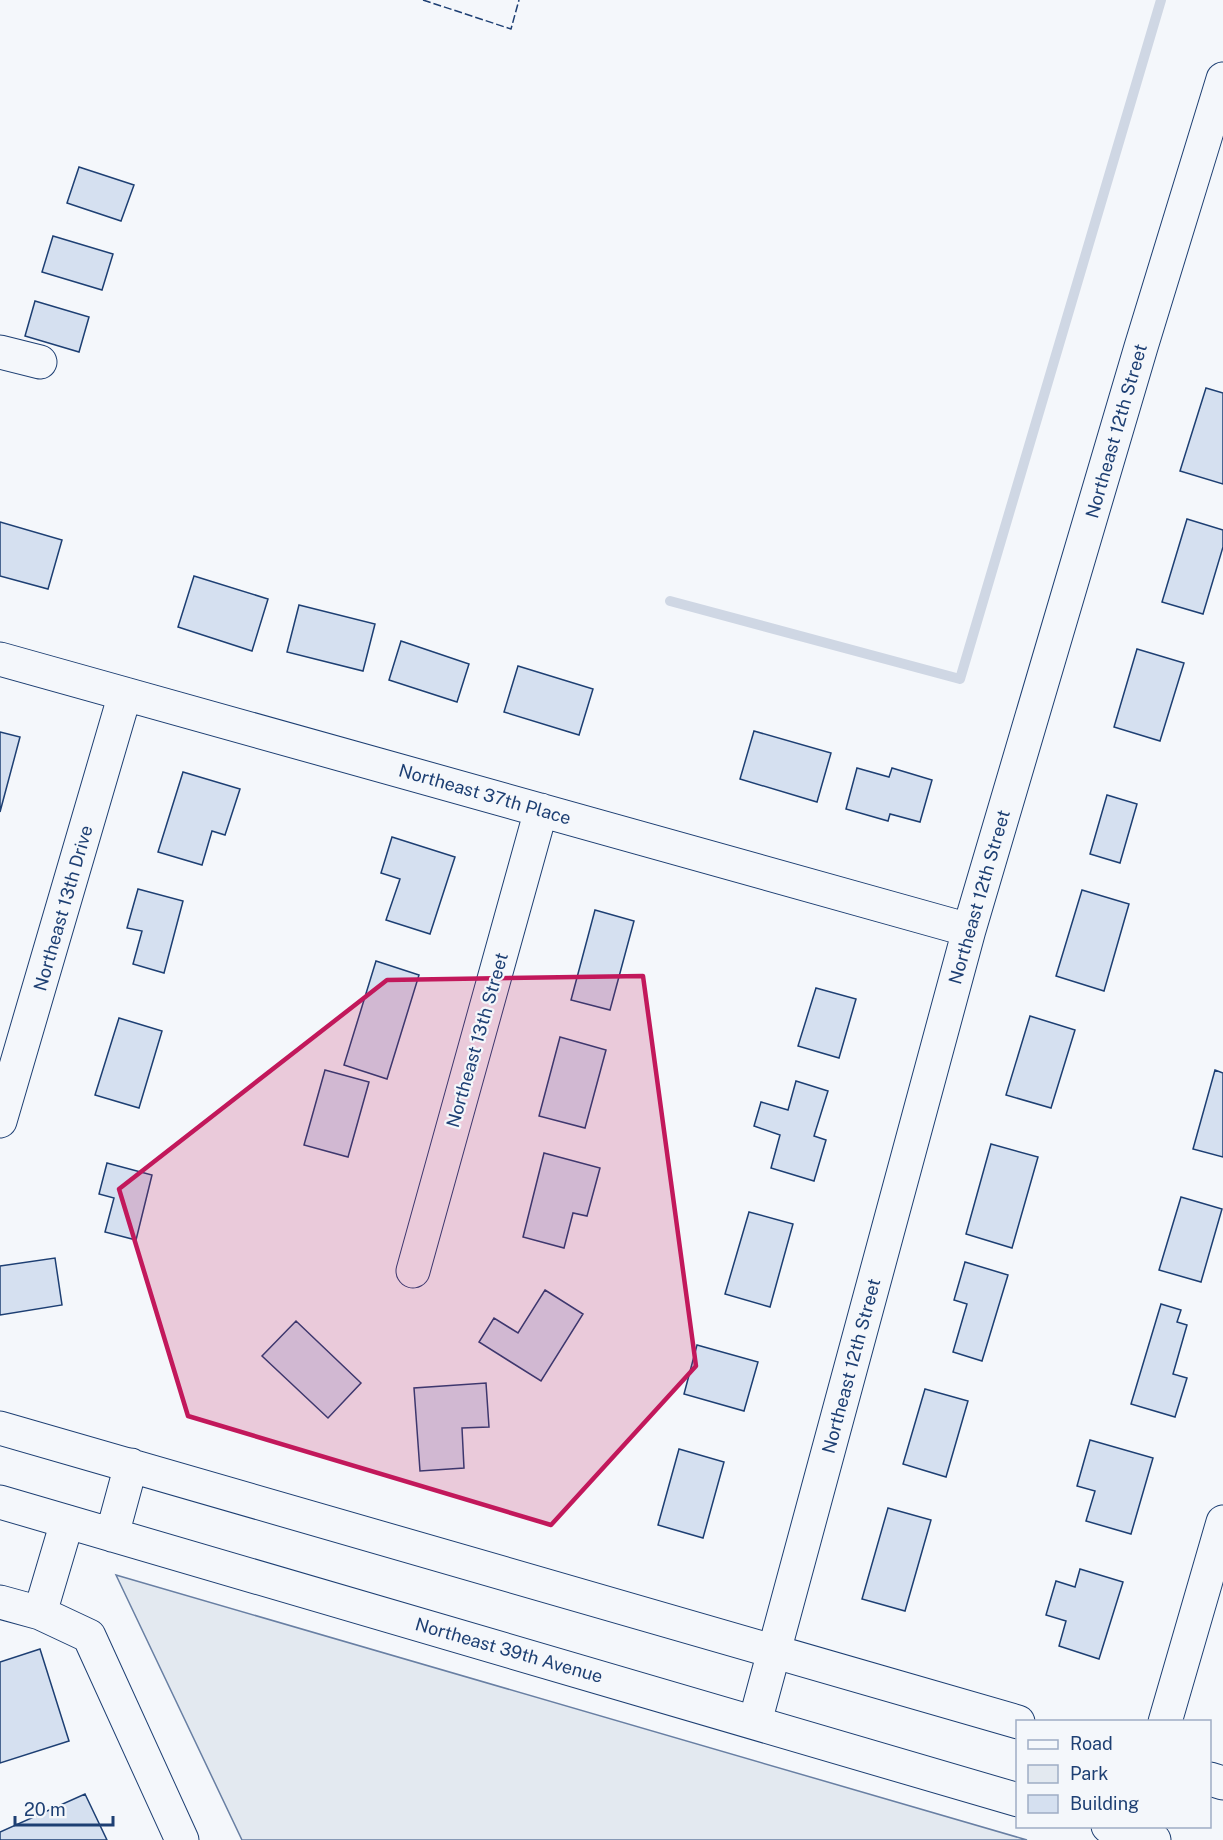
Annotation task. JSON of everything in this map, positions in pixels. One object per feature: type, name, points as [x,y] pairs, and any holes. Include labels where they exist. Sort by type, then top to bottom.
[{"type":"street","name":"Northeast 12th Street","points":[[755,1722],[969,930],[1137,359],[1223,79]]},
{"type":"street","points":[[0,352],[40,362]]},
{"type":"street","name":"Northeast 37th Place","points":[[0,659],[969,930]]},
{"type":"street","name":"Northeast 13th Drive","points":[[0,1121],[125,694]]},
{"type":"street","name":"Northeast 13th Street","points":[[413,1271],[541,810]]},
{"type":"street","points":[[0,1428],[1016,1722]]},
{"type":"street","points":[[112,1535],[131,1465]]},
{"type":"street","name":"Northeast 39th Avenue","points":[[0,1502],[1016,1800]]},
{"type":"street","points":[[39,1613],[67,1522]]},
{"type":"street","points":[[1166,1720],[1223,1522]]},
{"type":"street","points":[[0,1602],[39,1613],[89,1636],[182,1840]]},
{"type":"highlighted area","points":[[643,976],[696,1366],[551,1525],[188,1416],[119,1189],[387,980]]},
{"type":"green space","points":[[116,1575],[1027,1840],[242,1840]]},
{"type":"building","points":[[79,167],[134,185],[121,221],[67,203]]},
{"type":"building","points":[[53,236],[113,254],[102,290],[42,272]]},
{"type":"building","points":[[35,301],[89,317],[79,352],[25,336]]},
{"type":"building","points":[[1206,388],[1223,393],[1223,484],[1180,471]]},
{"type":"building","points":[[1187,519],[1223,530],[1223,547],[1203,614],[1162,602]]},
{"type":"building","points":[[0,522],[62,540],[48,589],[0,576]]},
{"type":"building","points":[[194,576],[268,599],[252,651],[178,627]]},
{"type":"building","points":[[299,605],[375,624],[363,671],[287,652]]},
{"type":"building","points":[[401,641],[469,664],[457,702],[389,680]]},
{"type":"building","points":[[1137,649],[1184,663],[1160,741],[1114,727]]},
{"type":"building","points":[[518,666],[593,689],[579,735],[504,712]]},
{"type":"building","points":[[754,731],[831,753],[817,802],[740,779]]},
{"type":"building","points":[[0,732],[20,737],[0,812]]},
{"type":"building","points":[[857,768],[889,777],[892,768],[932,780],[920,822],[890,814],[888,821],[846,809]]},
{"type":"building","points":[[183,772],[240,789],[225,835],[212,831],[202,865],[158,852]]},
{"type":"building","points":[[1107,795],[1137,804],[1120,863],[1090,854]]},
{"type":"building","points":[[392,837],[455,857],[430,934],[386,920],[400,879],[381,873]]},
{"type":"building","points":[[138,889],[183,901],[164,973],[133,964],[142,931],[127,928]]},
{"type":"building","points":[[1082,890],[1129,904],[1104,991],[1056,976]]},
{"type":"building","points":[[595,910],[634,921],[610,1010],[571,1000]]},
{"type":"building","points":[[376,961],[419,975],[387,1079],[344,1065]]},
{"type":"building","points":[[816,988],[856,999],[839,1058],[798,1046]]},
{"type":"building","points":[[1030,1016],[1075,1030],[1051,1108],[1006,1095]]},
{"type":"building","points":[[119,1018],[162,1031],[139,1108],[95,1095]]},
{"type":"building","points":[[560,1037],[606,1050],[585,1128],[539,1116]]},
{"type":"building","points":[[325,1070],[369,1082],[348,1157],[304,1145]]},
{"type":"building","points":[[1215,1070],[1223,1073],[1223,1157],[1193,1149]]},
{"type":"building","points":[[796,1081],[828,1091],[814,1136],[826,1140],[814,1181],[771,1168],[780,1135],[754,1126],[761,1102],[788,1110]]},
{"type":"building","points":[[991,1144],[1038,1157],[1012,1248],[966,1234]]},
{"type":"building","points":[[544,1153],[600,1168],[587,1216],[573,1213],[564,1248],[523,1237]]},
{"type":"building","points":[[107,1163],[152,1175],[136,1240],[105,1232],[114,1198],[99,1194]]},
{"type":"building","points":[[1181,1197],[1222,1209],[1201,1282],[1159,1270]]},
{"type":"building","points":[[749,1212],[793,1224],[770,1307],[725,1294]]},
{"type":"building","points":[[55,1258],[62,1305],[0,1315],[0,1266]]},
{"type":"building","points":[[965,1262],[1008,1275],[982,1361],[953,1352],[967,1304],[954,1300]]},
{"type":"building","points":[[545,1290],[583,1314],[541,1381],[479,1342],[494,1318],[518,1333]]},
{"type":"building","points":[[1161,1304],[1181,1310],[1177,1322],[1187,1325],[1173,1374],[1187,1378],[1175,1417],[1131,1404]]},
{"type":"building","points":[[296,1321],[361,1383],[328,1418],[262,1356]]},
{"type":"building","points":[[697,1345],[758,1362],[744,1411],[684,1394]]},
{"type":"building","points":[[486,1383],[489,1427],[462,1428],[464,1468],[420,1471],[414,1388]]},
{"type":"building","points":[[925,1389],[968,1401],[946,1477],[903,1464]]},
{"type":"building","points":[[1090,1440],[1153,1458],[1131,1534],[1086,1521],[1095,1491],[1077,1486]]},
{"type":"building","points":[[679,1449],[724,1462],[703,1538],[658,1525]]},
{"type":"building","points":[[888,1508],[931,1520],[905,1611],[862,1599]]},
{"type":"building","points":[[1080,1569],[1123,1582],[1099,1659],[1059,1646],[1066,1621],[1046,1615],[1056,1581],[1075,1587]]},
{"type":"building","points":[[40,1649],[69,1741],[0,1763],[0,1662]]},
{"type":"building","points":[[85,1794],[107,1840],[0,1840],[0,1832]]},
{"type":"waterway","points":[[670,601],[960,679],[1161,0]]},
{"type":"fence","points":[[423,0],[511,29],[519,0]]}]
